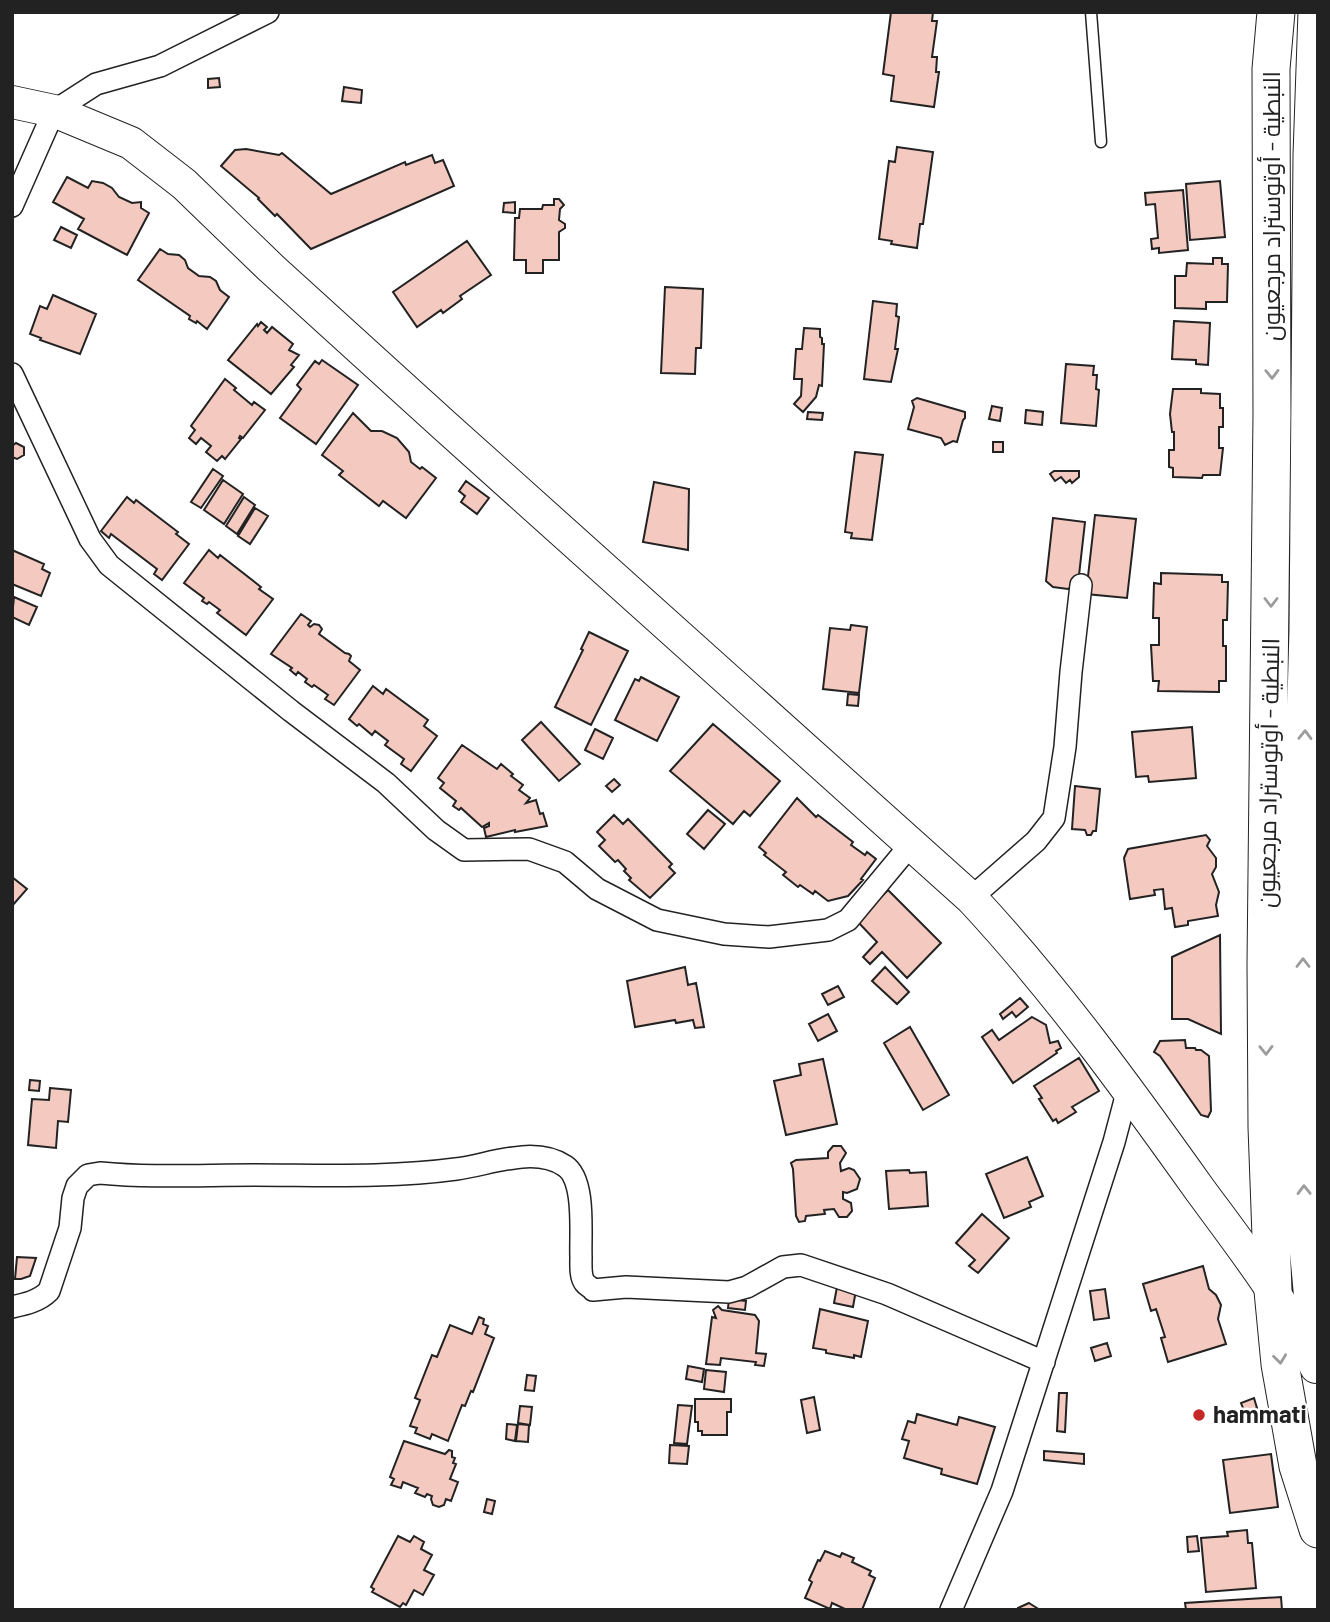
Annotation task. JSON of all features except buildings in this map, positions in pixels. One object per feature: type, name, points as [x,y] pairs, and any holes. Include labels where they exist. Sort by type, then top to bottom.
[{"type":"highway","name":"النبطية - أوتوستراد مرجعيون","points":[[1276,12],[1271,82],[1272,605],[1266,965],[1267,1126],[1273,1291],[1280,1364],[1298,1466],[1318,1529]]},
{"type":"highway","name":"النبطية - أوتوستراد مرجعيون","points":[[1317,12],[1312,155],[1313,629],[1302,837],[1304,1201],[1318,1356]]},
{"type":"main road","points":[[12,102],[54,111],[131,143],[184,184],[271,268],[435,417],[971,898],[1012,942],[1128,1089],[1273,1291],[1302,1337],[1318,1370]]},
{"type":"street","points":[[12,206],[54,111],[96,84],[160,66],[268,12]]},
{"type":"street","points":[[12,374],[90,539],[108,565],[290,711],[386,783],[436,830],[464,850],[529,849],[565,862],[597,889],[657,920],[724,934],[769,937],[828,930],[848,920],[912,843]]},
{"type":"street","points":[[971,898],[1036,841],[1054,818],[1065,747],[1081,585]]},
{"type":"street","points":[[951,1610],[1002,1491],[1114,1142],[1128,1089]]},
{"type":"street","points":[[12,1307],[32,1302],[49,1291],[70,1228],[77,1186],[88,1175],[100,1173],[192,1177],[406,1173],[455,1170],[530,1157],[557,1162],[574,1176],[579,1189],[581,1269],[584,1282],[593,1290],[626,1287],[729,1292],[747,1287],[783,1267],[801,1265],[887,1294],[1044,1362]]},
{"type":"lane","points":[[1091,12],[1101,142]]},
{"type":"place","name":"hammati","points":[[1199,1415]]}]
